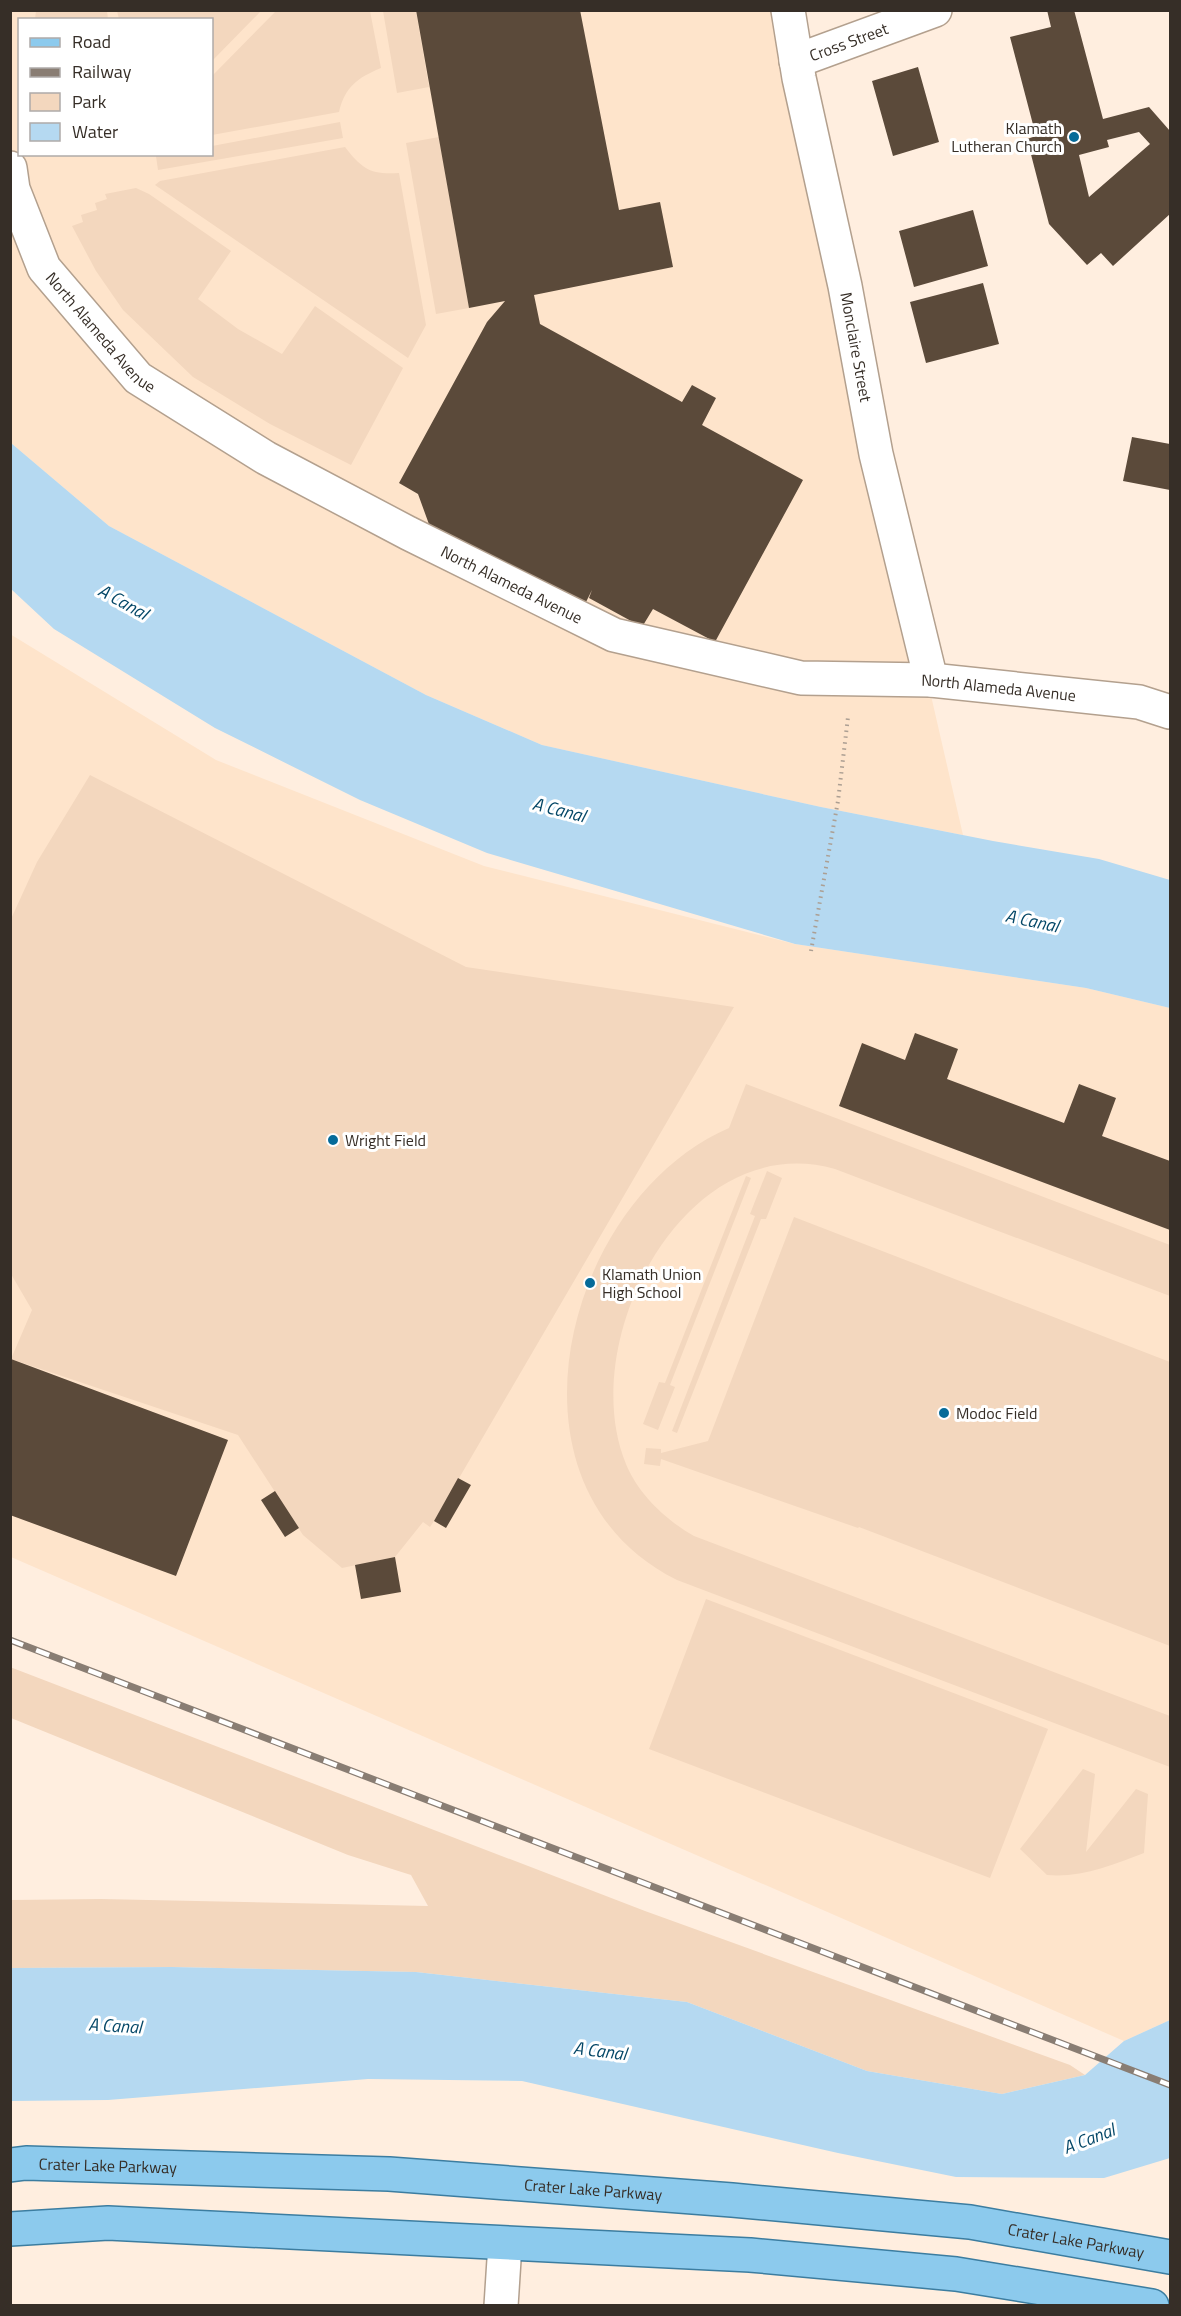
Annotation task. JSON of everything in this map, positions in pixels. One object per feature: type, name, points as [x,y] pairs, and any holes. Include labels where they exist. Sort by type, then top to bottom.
[{"type":"main road","name":"Crater Lake Parkway","points":[[10,2165],[26,2163],[389,2174],[732,2199],[970,2222],[1170,2257]]},
{"type":"main road","points":[[10,2229],[108,2223],[750,2255],[956,2274],[1152,2306]]},
{"type":"street","name":"Monclaire Street","points":[[788,10],[796,61],[845,286],[876,453],[931,680]]},
{"type":"street","name":"Cross Street","points":[[796,61],[935,10]]},
{"type":"street","name":"North Alameda Avenue","points":[[11,182],[44,268],[138,378],[266,458],[408,533],[614,635],[801,678],[931,680],[1138,702],[1170,712]]},
{"type":"street","points":[[501,2306],[504,2244]]},
{"type":"path","points":[[811,951],[838,801],[848,717]]},
{"type":"shaded area","points":[[10,11],[774,11],[963,835],[821,807],[542,745],[426,695],[109,526],[11,443]]},
{"type":"shaded area","name":"Klamath Union High School","points":[[10,634],[216,760],[484,866],[795,944],[1086,988],[1170,1008],[1170,2020],[1124,2041],[11,1557]]},
{"type":"green space","points":[[117,10],[261,11],[213,60],[213,18],[119,18]]},
{"type":"green space","points":[[36,11],[107,11],[108,18],[35,18]]},
{"type":"green space","points":[[276,11],[370,11],[381,68],[353,84],[339,112],[213,135],[213,75]]},
{"type":"green space","points":[[383,11],[416,11],[429,87],[397,93]]},
{"type":"green space","points":[[340,122],[343,138],[158,170],[156,156],[213,156],[213,146]]},
{"type":"green space","points":[[439,137],[469,308],[436,314],[406,143]]},
{"type":"green space","points":[[345,147],[357,161],[368,169],[381,173],[399,173],[426,325],[408,358],[155,185],[160,181]]},
{"type":"green space","points":[[136,188],[149,194],[231,251],[198,299],[238,329],[282,354],[315,306],[403,368],[351,465],[270,424],[193,377],[123,310],[96,271],[72,226],[83,222],[81,215],[97,210],[95,203],[107,199],[105,194]]},
{"type":"green space","name":"Wright Field","points":[[90,775],[466,967],[734,1007],[434,1521],[430,1527],[423,1522],[395,1557],[342,1568],[303,1535],[238,1435],[11,1359],[32,1310],[11,1274],[11,919],[37,862]]},
{"type":"green space","points":[[746,1084],[1170,1245],[1170,1296],[835,1169],[781,1165],[732,1180],[690,1211],[655,1255],[630,1306],[616,1360],[614,1414],[626,1464],[631,1475],[654,1506],[694,1536],[1170,1716],[1170,1767],[677,1580],[619,1537],[583,1481],[568,1416],[571,1346],[591,1278],[625,1216],[671,1164],[729,1128]]},
{"type":"green space","points":[[767,1171],[782,1178],[766,1219],[761,1219],[677,1433],[672,1431],[755,1216],[750,1214]]},
{"type":"green space","points":[[746,1176],[751,1178],[670,1385],[675,1387],[658,1430],[643,1424],[659,1382],[665,1383]]},
{"type":"green space","name":"Modoc Field","points":[[794,1217],[1170,1362],[1170,1646],[859,1527],[661,1459],[660,1466],[644,1464],[646,1448],[661,1449],[661,1453],[708,1441]]},
{"type":"green space","points":[[706,1599],[1048,1729],[990,1878],[649,1749]]},
{"type":"green space","points":[[10,1667],[645,1911],[1070,2065],[1085,2075],[1002,2094],[867,2071],[687,2002],[416,1972],[172,1967],[11,1968],[11,1900],[101,1899],[428,1906],[411,1875],[348,1855],[11,1718]]},
{"type":"green space","points":[[1083,1769],[1095,1774],[1086,1852],[1136,1789],[1148,1794],[1144,1853],[1084,1873],[1047,1875],[1020,1849]]},
{"type":"water","name":"A Canal","points":[[11,443],[109,526],[426,695],[542,745],[821,807],[1099,859],[1170,880],[1170,1008],[1086,988],[795,944],[487,853],[360,800],[215,728],[54,629],[11,589]]},
{"type":"water","name":"A Canal","points":[[172,1967],[416,1972],[687,2002],[867,2071],[1002,2094],[1085,2075],[1124,2041],[1170,2020],[1170,2158],[1104,2178],[956,2177],[838,2153],[522,2081],[368,2079],[108,2100],[11,2101],[11,1968]]},
{"type":"building","points":[[416,10],[580,10],[619,210],[660,202],[673,267],[534,295],[540,324],[682,402],[692,385],[716,398],[702,425],[803,480],[715,642],[653,609],[642,627],[589,598],[592,590],[583,608],[430,527],[418,494],[399,483],[487,322],[505,301],[469,308]]},
{"type":"building","name":"Klamath Lutheran Church","points":[[1047,10],[1074,10],[1103,119],[1149,107],[1170,131],[1170,214],[1113,266],[1101,253],[1087,265],[1049,224],[1027,139],[1036,136],[1010,37],[1051,27]],"holes":[[[1139,132],[1150,144],[1089,197],[1079,155],[1109,147],[1107,140]]]},
{"type":"building","points":[[918,67],[939,142],[893,156],[872,81]]},
{"type":"building","points":[[973,210],[988,266],[914,287],[899,231]]},
{"type":"building","points":[[983,283],[999,344],[926,363],[910,302]]},
{"type":"building","points":[[1132,437],[1170,444],[1170,490],[1123,481]]},
{"type":"building","points":[[915,1033],[958,1049],[947,1079],[1064,1123],[1079,1084],[1116,1098],[1102,1136],[1170,1161],[1170,1230],[839,1106],[862,1043],[905,1060]]},
{"type":"building","points":[[11,1359],[228,1440],[176,1576],[10,1515]]},
{"type":"building","points":[[458,1478],[471,1485],[446,1528],[434,1521]]},
{"type":"building","points":[[275,1491],[299,1528],[285,1537],[261,1500]]},
{"type":"building","points":[[395,1557],[401,1592],[361,1599],[355,1565]]},
{"type":"railway","points":[[10,1640],[1170,2085]]},
{"type":"place","name":"Klamath Lutheran Church","points":[[1074,137]]},
{"type":"place","name":"Wright Field","points":[[333,1140]]},
{"type":"place","name":"Klamath Union High School","points":[[590,1283]]},
{"type":"place","name":"Modoc Field","points":[[944,1413]]}]
